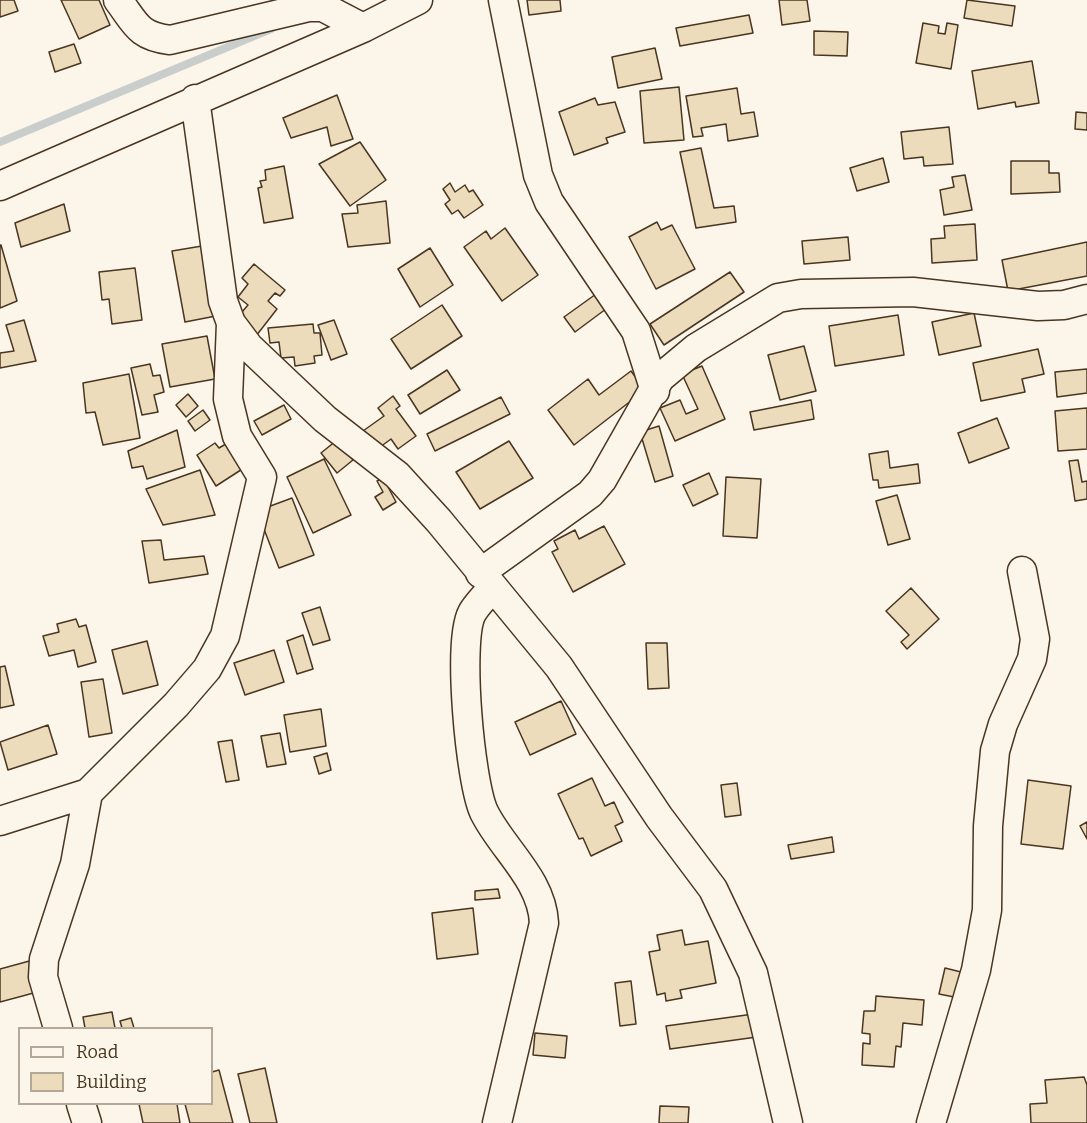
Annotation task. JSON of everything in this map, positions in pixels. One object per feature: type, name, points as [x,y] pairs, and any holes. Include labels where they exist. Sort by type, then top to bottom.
[{"type":"street","points":[[118,0],[140,30],[150,37],[170,40],[309,7],[322,7],[363,28]]},
{"type":"street","points":[[0,186],[195,99],[363,28],[418,0]]},
{"type":"street","points":[[503,0],[538,175],[549,202],[636,332],[655,391]]},
{"type":"street","points":[[195,99],[223,301],[231,323],[249,347],[324,419],[397,475],[558,667],[659,817],[713,889],[753,973],[788,1123]]},
{"type":"street","points":[[498,1123],[544,923],[543,910],[536,890],[484,812],[476,791],[471,758],[465,651],[471,614],[486,580],[591,494],[655,391],[660,378],[672,366],[696,348],[778,298],[801,294],[913,292],[1038,306],[1064,305],[1087,299]]},
{"type":"street","points":[[0,821],[88,793],[177,705],[207,669],[225,636],[262,477],[237,436],[228,399],[231,323]]},
{"type":"street","points":[[931,1123],[976,970],[987,910],[988,826],[995,751],[1003,724],[1032,659],[1035,639],[1022,572]]},
{"type":"street","points":[[57,1027],[44,977],[44,959],[75,864],[88,793]]},
{"type":"street","points":[[81,1105],[87,1123]]},
{"type":"building","points":[[0,0],[14,0],[18,11],[0,17]]},
{"type":"building","points":[[61,0],[99,0],[110,25],[79,39]]},
{"type":"building","points":[[527,0],[560,0],[561,11],[529,15]]},
{"type":"building","points":[[779,0],[807,0],[810,21],[782,25]]},
{"type":"building","points":[[967,0],[1015,6],[1012,26],[964,18]]},
{"type":"building","points":[[749,15],[753,33],[680,46],[676,28]]},
{"type":"building","points":[[923,23],[939,26],[938,33],[945,34],[947,23],[958,25],[951,69],[916,63]]},
{"type":"building","points":[[814,31],[848,32],[847,56],[814,55]]},
{"type":"building","points":[[74,44],[81,63],[55,72],[49,52]]},
{"type":"building","points":[[655,48],[662,79],[618,88],[612,57]]},
{"type":"building","points":[[1032,61],[1039,103],[1016,107],[1015,102],[978,109],[972,71]]},
{"type":"building","points":[[679,87],[684,140],[644,143],[640,91]]},
{"type":"building","points":[[737,88],[741,114],[754,112],[758,136],[728,141],[726,124],[701,128],[703,136],[693,137],[686,96]]},
{"type":"building","points":[[337,95],[353,139],[331,146],[327,127],[291,138],[283,118]]},
{"type":"building","points":[[595,98],[598,105],[615,102],[625,132],[606,138],[608,143],[574,155],[559,112]]},
{"type":"building","points":[[1076,112],[1087,113],[1087,130],[1075,129]]},
{"type":"building","points":[[949,127],[953,164],[924,166],[923,157],[904,159],[901,132]]},
{"type":"building","points":[[360,142],[386,180],[350,206],[319,164]]},
{"type":"building","points":[[701,148],[714,208],[734,206],[736,222],[696,228],[680,152]]},
{"type":"building","points":[[883,158],[889,182],[857,191],[850,168]]},
{"type":"building","points":[[1011,161],[1049,161],[1049,173],[1059,173],[1060,192],[1011,194]]},
{"type":"building","points":[[284,166],[293,218],[264,223],[258,188],[262,187],[260,181],[266,180],[265,170]]},
{"type":"building","points":[[965,175],[972,210],[944,215],[940,190],[954,187],[952,177]]},
{"type":"building","points":[[450,183],[455,192],[465,185],[469,192],[473,190],[483,205],[464,218],[458,210],[452,214],[445,204],[450,200],[443,189]]},
{"type":"building","points":[[386,201],[390,243],[348,247],[342,214],[358,213],[357,205]]},
{"type":"building","points":[[64,204],[70,231],[21,247],[15,223]]},
{"type":"building","points":[[657,222],[661,230],[672,225],[695,269],[656,289],[629,237]]},
{"type":"building","points":[[975,224],[977,260],[932,263],[931,239],[945,238],[944,226]]},
{"type":"building","points":[[505,228],[538,275],[502,301],[464,247],[486,231],[491,239]]},
{"type":"building","points":[[848,237],[850,260],[804,264],[802,241]]},
{"type":"building","points":[[1087,242],[1087,276],[1008,291],[1002,260]]},
{"type":"building","points":[[0,245],[17,301],[0,308]]},
{"type":"building","points":[[208,245],[221,315],[185,322],[172,251]]},
{"type":"building","points":[[430,248],[453,285],[420,307],[398,269]]},
{"type":"building","points":[[254,264],[285,290],[280,296],[275,293],[268,301],[277,309],[256,336],[236,319],[248,305],[238,297],[248,284],[242,278]]},
{"type":"building","points":[[135,268],[142,320],[112,324],[109,299],[102,300],[99,272]]},
{"type":"building","points":[[730,272],[744,292],[664,345],[650,324]]},
{"type":"building","points":[[603,289],[614,303],[575,332],[564,317]]},
{"type":"building","points":[[442,305],[462,336],[411,369],[391,339]]},
{"type":"building","points":[[974,313],[981,346],[939,355],[932,322]]},
{"type":"building","points":[[898,315],[904,355],[835,366],[829,326]]},
{"type":"building","points":[[24,320],[36,361],[0,368],[0,353],[14,351],[6,325]]},
{"type":"building","points":[[334,320],[347,354],[331,360],[318,325]]},
{"type":"building","points":[[313,324],[314,333],[320,333],[322,355],[314,356],[315,363],[295,366],[294,357],[281,358],[279,342],[270,343],[268,328]]},
{"type":"building","points":[[207,336],[215,379],[170,387],[162,344]]},
{"type":"building","points":[[804,346],[816,391],[780,400],[768,355]]},
{"type":"building","points":[[1038,349],[1044,374],[1022,379],[1025,392],[981,401],[973,363]]},
{"type":"building","points":[[150,364],[153,376],[160,375],[164,392],[154,395],[158,412],[142,415],[131,368]]},
{"type":"building","points":[[702,366],[725,419],[675,441],[660,408],[680,400],[686,414],[698,409],[682,374]]},
{"type":"building","points":[[1087,369],[1087,393],[1057,397],[1055,372]]},
{"type":"building","points":[[447,370],[460,390],[420,414],[408,395]]},
{"type":"building","points":[[631,371],[645,390],[574,445],[548,410],[588,379],[599,395]]},
{"type":"building","points":[[129,374],[140,438],[103,445],[95,412],[86,413],[83,383]]},
{"type":"building","points":[[188,394],[198,406],[186,417],[176,405]]},
{"type":"building","points":[[393,396],[400,406],[396,409],[416,436],[398,449],[391,439],[376,450],[363,431],[384,416],[378,408]]},
{"type":"building","points":[[501,397],[510,414],[435,451],[427,434]]},
{"type":"building","points":[[811,400],[814,419],[754,430],[750,412]]},
{"type":"building","points":[[284,405],[291,419],[262,435],[254,421]]},
{"type":"building","points":[[1087,408],[1087,449],[1058,451],[1055,411]]},
{"type":"building","points":[[203,410],[210,420],[195,431],[188,421]]},
{"type":"building","points":[[997,418],[1009,448],[969,463],[958,433]]},
{"type":"building","points":[[659,426],[673,476],[655,482],[640,432]]},
{"type":"building","points":[[177,430],[185,467],[147,479],[143,466],[132,468],[128,451]]},
{"type":"building","points":[[337,440],[353,460],[337,473],[321,453]]},
{"type":"building","points":[[231,441],[247,466],[216,486],[197,455],[215,443],[219,448]]},
{"type":"building","points":[[509,441],[533,478],[480,509],[456,472]]},
{"type":"building","points":[[888,451],[890,468],[918,464],[920,483],[879,488],[878,480],[873,480],[869,454]]},
{"type":"building","points":[[324,459],[351,515],[313,533],[287,477]]},
{"type":"building","points":[[1078,460],[1082,482],[1087,481],[1087,499],[1075,501],[1069,461]]},
{"type":"building","points":[[200,470],[215,515],[163,525],[146,489]]},
{"type":"building","points":[[709,473],[718,494],[693,506],[683,485]]},
{"type":"building","points":[[389,475],[387,485],[396,502],[383,510],[375,497],[383,492],[377,481]]},
{"type":"building","points":[[726,477],[761,479],[757,538],[723,536]]},
{"type":"building","points":[[897,495],[910,539],[888,545],[876,501]]},
{"type":"building","points":[[292,498],[314,555],[279,568],[257,511]]},
{"type":"building","points":[[604,526],[625,564],[573,592],[552,552],[558,549],[554,541],[575,530],[579,539]]},
{"type":"building","points":[[161,540],[164,560],[204,556],[208,574],[149,583],[142,541]]},
{"type":"building","points":[[911,588],[939,619],[907,649],[901,642],[909,635],[886,611]]},
{"type":"building","points":[[320,607],[330,640],[313,645],[302,613]]},
{"type":"building","points":[[76,619],[79,627],[86,625],[96,662],[78,667],[74,650],[49,656],[43,636],[59,632],[57,624]]},
{"type":"building","points":[[303,635],[313,669],[297,674],[287,641]]},
{"type":"building","points":[[147,641],[158,685],[123,694],[112,650]]},
{"type":"building","points":[[646,643],[667,643],[669,688],[648,689]]},
{"type":"building","points":[[274,650],[284,682],[245,695],[234,663]]},
{"type":"building","points":[[5,666],[14,705],[0,708],[0,667]]},
{"type":"building","points":[[103,679],[112,733],[89,737],[81,682]]},
{"type":"building","points":[[561,701],[576,734],[530,755],[515,722]]},
{"type":"building","points":[[321,709],[326,746],[290,752],[284,715]]},
{"type":"building","points":[[48,725],[57,754],[8,770],[0,742]]},
{"type":"building","points":[[280,733],[286,764],[267,767],[261,736]]},
{"type":"building","points":[[232,740],[239,780],[226,782],[218,742]]},
{"type":"building","points":[[327,753],[331,770],[319,774],[314,757]]},
{"type":"building","points":[[592,778],[605,806],[614,802],[623,822],[615,826],[622,841],[591,856],[583,838],[579,839],[558,794]]},
{"type":"building","points":[[1028,780],[1071,786],[1063,849],[1021,844]]},
{"type":"building","points":[[737,783],[741,815],[725,817],[721,785]]},
{"type":"building","points":[[1087,822],[1087,839],[1080,826]]},
{"type":"building","points":[[832,837],[834,852],[791,859],[788,845]]},
{"type":"building","points":[[498,889],[500,898],[475,900],[475,891]]},
{"type":"building","points":[[473,908],[478,954],[437,959],[432,913]]},
{"type":"building","points":[[682,930],[685,945],[708,941],[716,983],[680,990],[682,998],[666,1001],[665,993],[657,995],[649,952],[660,950],[657,935]]},
{"type":"building","points":[[33,960],[41,991],[0,1002],[0,969]]},
{"type":"building","points":[[945,968],[969,974],[964,999],[939,994]]},
{"type":"building","points":[[631,981],[636,1024],[620,1026],[615,983]]},
{"type":"building","points":[[876,996],[924,1000],[922,1025],[903,1023],[901,1047],[896,1046],[894,1067],[862,1065],[863,1043],[870,1044],[870,1034],[862,1033],[864,1011],[875,1011]]},
{"type":"building","points":[[112,1012],[115,1027],[85,1027],[83,1017]]},
{"type":"building","points":[[761,1013],[764,1036],[670,1049],[666,1026]]},
{"type":"building","points":[[131,1018],[134,1027],[122,1027],[120,1021]]},
{"type":"building","points":[[535,1033],[567,1036],[565,1058],[533,1055]]},
{"type":"building","points":[[265,1068],[277,1123],[250,1123],[238,1074]]},
{"type":"building","points":[[219,1070],[233,1123],[190,1123],[185,1105],[213,1105],[213,1072]]},
{"type":"building","points":[[1084,1077],[1087,1085],[1087,1123],[1031,1123],[1030,1104],[1047,1103],[1045,1080]]},
{"type":"building","points":[[139,1105],[177,1105],[180,1123],[143,1123]]},
{"type":"building","points":[[660,1106],[689,1107],[688,1123],[659,1123]]},
{"type":"waterway","points":[[0,142],[271,29]]}]
